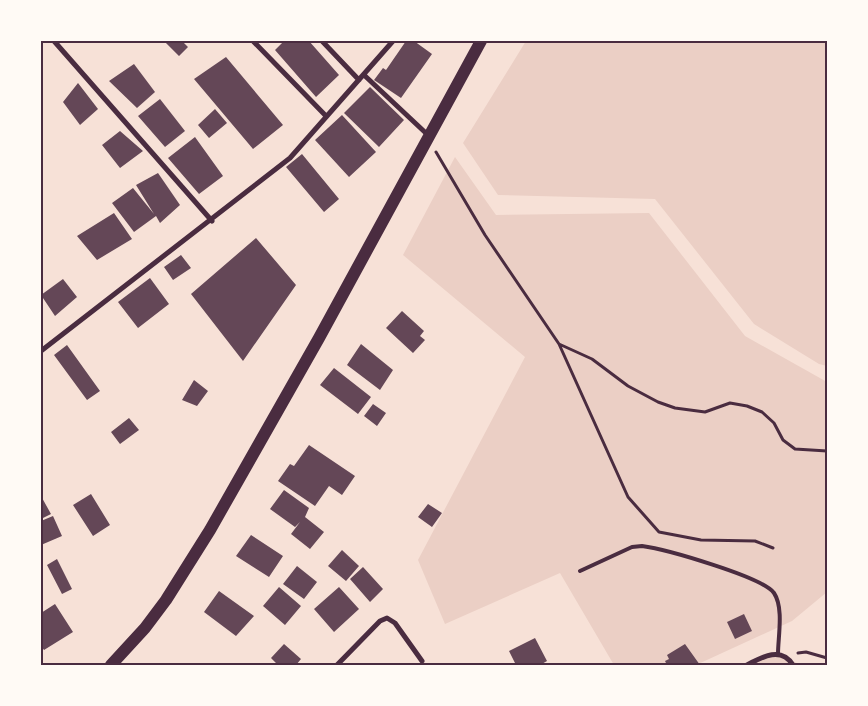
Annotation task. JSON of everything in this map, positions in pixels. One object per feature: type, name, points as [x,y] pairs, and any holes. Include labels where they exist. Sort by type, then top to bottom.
[{"type":"main road","points":[[111,665],[145,628],[166,600],[210,530],[319,338],[481,41]]},
{"type":"street","points":[[54,41],[212,221]]},
{"type":"street","points":[[253,41],[326,116]]},
{"type":"street","points":[[322,41],[359,80]]},
{"type":"street","points":[[41,351],[212,221],[290,158],[393,41]]},
{"type":"street","points":[[364,75],[429,136]]},
{"type":"street","points":[[337,665],[380,621],[387,618],[395,623],[422,661]]},
{"type":"street","points":[[747,665],[769,654],[785,656],[793,665]]},
{"type":"lane","points":[[580,571],[632,547],[642,546],[752,578],[771,590],[775,595],[778,613],[778,654]]},
{"type":"path","points":[[429,136],[437,154],[485,235],[559,344],[628,497],[659,532],[701,540],[756,541],[774,548]]},
{"type":"path","points":[[559,344],[592,359],[628,386],[658,402],[675,408],[706,412],[730,403],[747,406],[762,412],[774,423],[783,440],[795,450],[827,451]]},
{"type":"path","points":[[785,656],[806,652],[827,658]]},
{"type":"shaded area","points":[[526,41],[827,41],[827,366],[819,364],[754,324],[655,199],[498,195],[463,143]]},
{"type":"shaded area","points":[[455,157],[496,215],[649,213],[745,336],[827,382],[827,592],[792,621],[696,665],[614,665],[560,573],[445,624],[418,560],[525,357],[403,255]]},
{"type":"shaded area","points":[[770,652],[802,665],[747,665]]},
{"type":"building","points":[[164,41],[182,41],[188,47],[179,56]]},
{"type":"building","points":[[284,41],[309,41],[339,75],[316,97],[275,50]]},
{"type":"building","points":[[406,41],[414,41],[432,54],[401,98],[374,80],[383,68],[386,70]]},
{"type":"building","points":[[226,57],[283,125],[253,149],[194,79]]},
{"type":"building","points":[[134,64],[155,92],[137,108],[109,81]]},
{"type":"building","points":[[78,83],[98,109],[80,125],[63,102]]},
{"type":"building","points":[[370,87],[404,120],[379,147],[344,113]]},
{"type":"building","points":[[160,99],[185,131],[165,147],[138,116]]},
{"type":"building","points":[[215,109],[227,123],[209,138],[198,125]]},
{"type":"building","points":[[342,115],[376,152],[349,177],[315,140]]},
{"type":"building","points":[[120,131],[143,151],[120,168],[102,145]]},
{"type":"building","points":[[195,137],[223,176],[199,194],[168,158]]},
{"type":"building","points":[[302,154],[339,199],[324,212],[286,167]]},
{"type":"building","points":[[158,173],[180,205],[160,223],[156,216],[134,232],[112,203],[133,188],[154,214],[136,185]]},
{"type":"building","points":[[114,213],[132,239],[97,260],[77,236]]},
{"type":"building","points":[[256,238],[296,285],[243,361],[191,294]]},
{"type":"building","points":[[181,255],[191,268],[173,280],[164,267]]},
{"type":"building","points":[[150,278],[169,304],[138,328],[118,302]]},
{"type":"building","points":[[63,279],[77,297],[55,316],[41,295]]},
{"type":"building","points":[[402,311],[424,331],[420,336],[425,340],[413,353],[386,328]]},
{"type":"building","points":[[361,344],[393,370],[380,390],[347,365]]},
{"type":"building","points":[[67,345],[100,391],[87,400],[54,355]]},
{"type":"building","points":[[334,368],[371,397],[358,414],[320,385]]},
{"type":"building","points":[[194,380],[208,391],[197,406],[182,400]]},
{"type":"building","points":[[373,404],[386,413],[377,426],[364,416]]},
{"type":"building","points":[[129,418],[139,430],[120,444],[111,432]]},
{"type":"building","points":[[309,445],[355,476],[342,495],[329,486],[315,506],[278,481],[290,464],[294,466]]},
{"type":"building","points":[[284,490],[309,508],[305,517],[324,532],[310,549],[291,534],[300,522],[295,527],[270,509]]},
{"type":"building","points":[[91,494],[110,525],[93,536],[73,505]]},
{"type":"building","points":[[41,496],[51,514],[41,519]]},
{"type":"building","points":[[428,504],[442,513],[432,527],[418,517]]},
{"type":"building","points":[[53,516],[62,536],[41,545],[41,521]]},
{"type":"building","points":[[251,535],[283,556],[269,577],[236,556]]},
{"type":"building","points":[[342,550],[359,566],[346,581],[328,566]]},
{"type":"building","points":[[57,559],[72,589],[62,594],[47,565]]},
{"type":"building","points":[[297,566],[317,582],[304,599],[283,584]]},
{"type":"building","points":[[363,567],[383,589],[370,602],[350,579]]},
{"type":"building","points":[[279,587],[301,606],[285,625],[263,606]]},
{"type":"building","points":[[339,587],[359,609],[334,632],[314,609]]},
{"type":"building","points":[[219,591],[254,616],[236,636],[204,612]]},
{"type":"building","points":[[55,604],[73,632],[44,650],[41,646],[41,613]]},
{"type":"building","points":[[744,614],[752,631],[735,639],[727,622]]},
{"type":"building","points":[[535,638],[547,661],[540,665],[516,665],[509,651]]},
{"type":"building","points":[[284,644],[301,659],[296,665],[278,665],[271,658]]},
{"type":"building","points":[[685,644],[700,665],[667,665],[665,661],[669,659],[667,655]]}]
